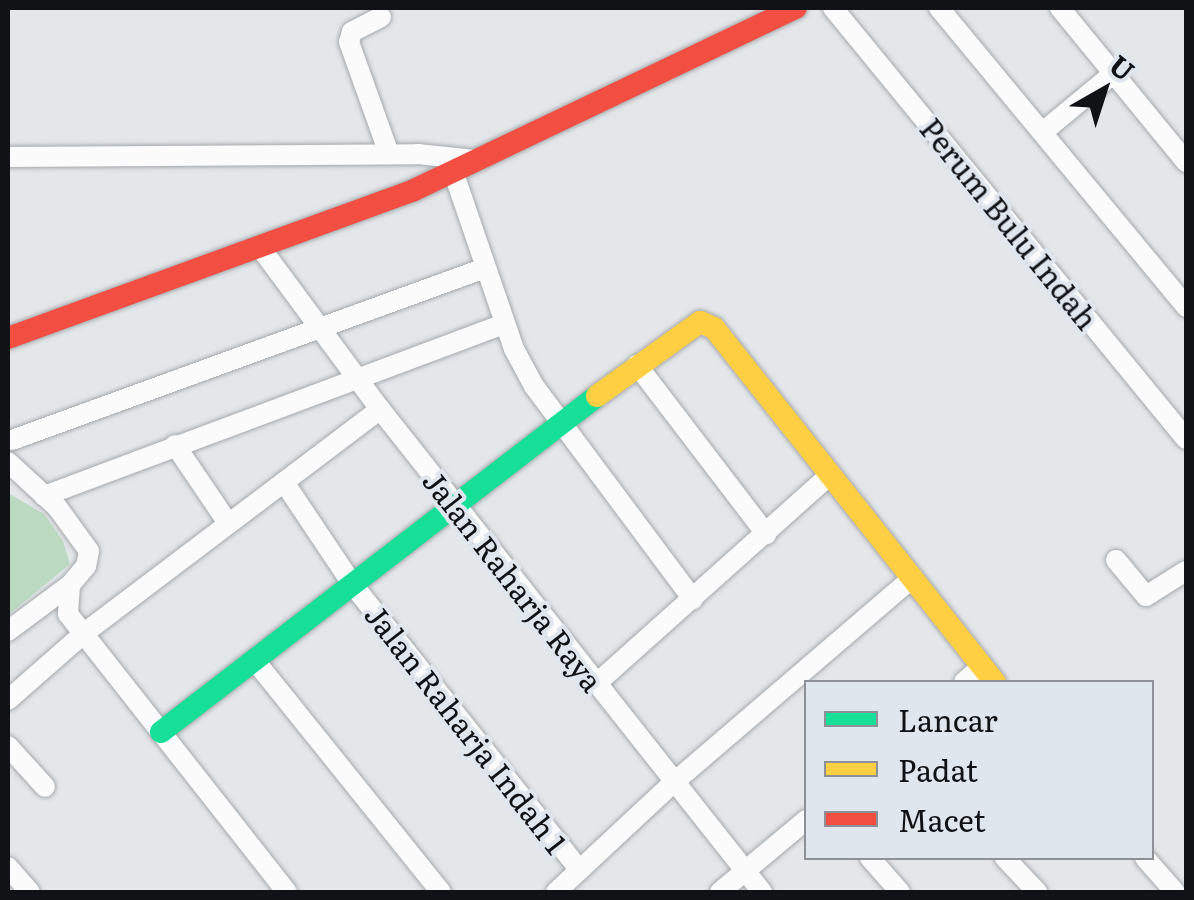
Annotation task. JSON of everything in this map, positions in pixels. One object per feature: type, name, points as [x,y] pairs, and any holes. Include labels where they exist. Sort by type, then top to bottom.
[{"type":"street","points":[[8,338],[453,172],[796,8]]},
{"type":"street","name":"Perum Bulu Indah","points":[[833,8],[1186,438]]},
{"type":"street","points":[[938,8],[1183,295]]},
{"type":"street","points":[[1060,8],[1186,162]]},
{"type":"street","points":[[382,17],[352,32],[349,42],[390,154]]},
{"type":"street","points":[[1044,130],[1114,73]]},
{"type":"street","points":[[8,157],[390,154],[475,160]]},
{"type":"street","points":[[453,172],[506,324],[534,386],[558,424],[693,599]]},
{"type":"street","name":"Jalan Raharja Raya","points":[[260,247],[380,409],[672,784],[762,892]]},
{"type":"street","points":[[12,440],[485,268]]},
{"type":"street","points":[[162,732],[558,424],[700,322],[714,328],[831,474],[980,677]]},
{"type":"street","points":[[44,496],[175,444],[506,324]]},
{"type":"street","points":[[637,364],[766,534]]},
{"type":"street","points":[[8,700],[84,634],[380,409]]},
{"type":"street","points":[[175,444],[228,523]]},
{"type":"street","points":[[8,462],[76,528],[89,551],[86,566],[70,585],[8,631]]},
{"type":"street","points":[[596,684],[831,474]]},
{"type":"street","name":"Jalan Raharja Indah 1","points":[[284,482],[353,585],[580,870]]},
{"type":"street","points":[[1116,560],[1146,596],[1186,574]]},
{"type":"street","points":[[556,892],[672,784],[911,579]]},
{"type":"street","points":[[70,585],[65,607],[84,634],[287,892]]},
{"type":"street","points":[[256,662],[441,892]]},
{"type":"street","points":[[8,746],[44,787]]},
{"type":"street","points":[[720,892],[804,822]]},
{"type":"street","points":[[872,860],[900,892]]},
{"type":"street","points":[[1007,860],[1036,892]]},
{"type":"street","points":[[1147,860],[1175,892]]},
{"type":"street","points":[[8,867],[30,892]]},
{"type":"green space","points":[[8,493],[44,514],[63,541],[70,564],[8,615]]},
{"type":"traffic: fast","points":[[161,732],[597,396]]},
{"type":"traffic: slow","points":[[597,396],[700,322],[714,328],[993,680]]},
{"type":"traffic: jam","points":[[8,338],[414,190],[796,8]]}]
